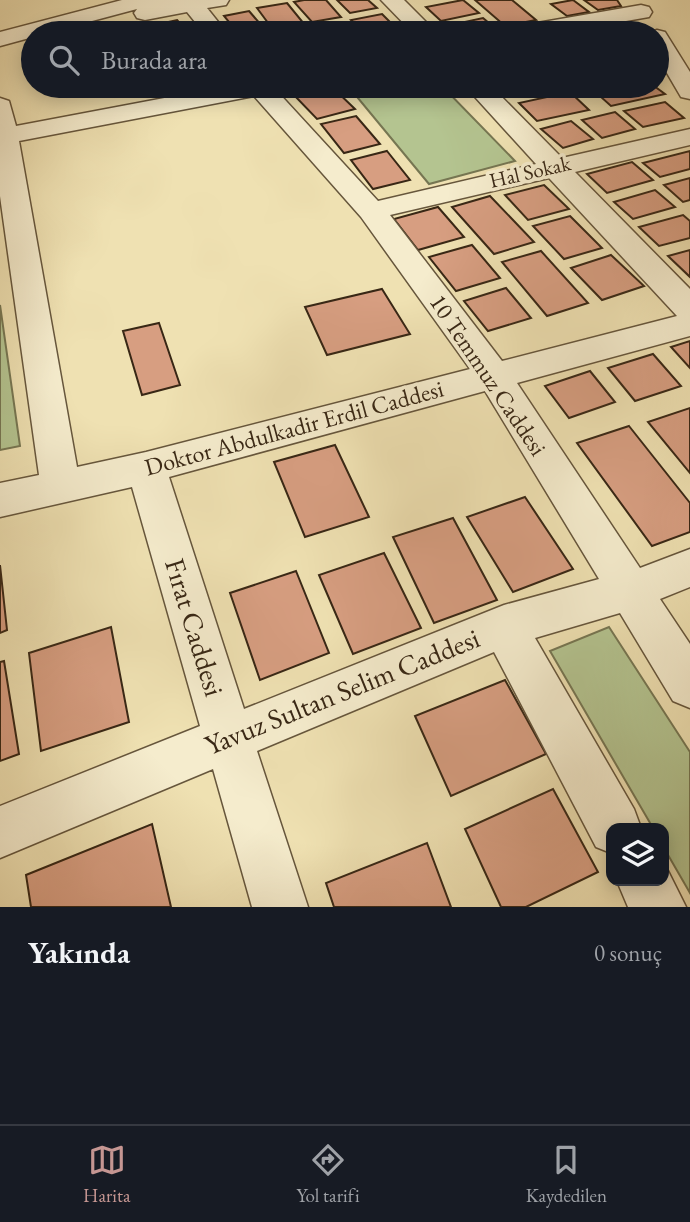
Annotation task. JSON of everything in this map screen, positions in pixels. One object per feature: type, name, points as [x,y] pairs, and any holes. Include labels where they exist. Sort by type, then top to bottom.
[{"type":"street","points":[[65,21],[138,1],[193,5],[218,0]]},
{"type":"street","points":[[393,0],[414,21]]},
{"type":"street","points":[[109,21],[166,4]]},
{"type":"street","points":[[193,5],[206,21]]},
{"type":"street","points":[[581,21],[639,6]]},
{"type":"street","points":[[545,8],[560,21]]},
{"type":"street","points":[[0,39],[21,33]]},
{"type":"street","points":[[0,51],[21,46]]},
{"type":"street","points":[[669,58],[690,92]]},
{"type":"street","points":[[61,487],[3,121],[173,98]]},
{"type":"street","name":"10 Temmuz Caddesi","points":[[272,98],[371,211],[494,376],[690,685]]},
{"type":"street","points":[[489,98],[690,309]]},
{"type":"street","name":"Hal Sokak","points":[[371,211],[690,136]]},
{"type":"street","name":"Doktor Abdulkadir Erdil Caddesi","points":[[0,502],[146,468],[690,324]]},
{"type":"street","name":"Fırat Caddesi","points":[[146,468],[280,907]]},
{"type":"street","name":"Yavuz Sultan Selim Caddesi","points":[[0,832],[503,626],[629,591],[690,568]]},
{"type":"street","points":[[503,626],[612,823]]},
{"type":"street","points":[[647,886],[658,907]]},
{"type":"green space","points":[[358,98],[454,98],[515,161],[429,184]]},
{"type":"green space","points":[[0,305],[20,446],[0,450]]},
{"type":"green space","points":[[609,627],[690,752],[690,893],[669,857],[669,823],[650,823],[550,651]]},
{"type":"building","points":[[326,0],[341,17],[311,21],[294,2]]},
{"type":"building","points":[[337,0],[368,0],[377,8],[350,13]]},
{"type":"building","points":[[463,0],[479,13],[441,21],[426,7]]},
{"type":"building","points":[[475,0],[512,0],[536,20],[531,21],[499,21]]},
{"type":"building","points":[[573,0],[589,12],[567,16],[551,4]]},
{"type":"building","points":[[584,0],[617,0],[621,6],[598,10]]},
{"type":"building","points":[[287,3],[302,21],[267,21],[257,8]]},
{"type":"building","points":[[249,11],[258,21],[228,21],[224,16]]},
{"type":"building","points":[[382,14],[389,21],[352,21]]},
{"type":"building","points":[[297,98],[344,98],[355,109],[317,119]]},
{"type":"building","points":[[542,98],[576,98],[589,110],[537,121],[519,103]]},
{"type":"building","points":[[602,98],[647,98],[611,106]]},
{"type":"building","points":[[665,102],[684,118],[643,127],[624,111]]},
{"type":"building","points":[[615,112],[635,129],[602,138],[582,120]]},
{"type":"building","points":[[356,116],[380,144],[344,153],[321,124]]},
{"type":"building","points":[[571,121],[593,139],[563,148],[541,129]]},
{"type":"building","points":[[387,151],[410,180],[373,189],[351,160]]},
{"type":"building","points":[[690,151],[690,169],[660,177],[643,163]]},
{"type":"building","points":[[632,162],[653,180],[607,193],[587,174]]},
{"type":"building","points":[[690,178],[690,200],[683,202],[664,185]]},
{"type":"building","points":[[544,185],[569,209],[528,220],[505,195]]},
{"type":"building","points":[[655,190],[675,207],[633,219],[614,202]]},
{"type":"building","points":[[490,196],[534,242],[494,254],[452,207]]},
{"type":"building","points":[[438,207],[464,237],[418,250],[394,219]]},
{"type":"building","points":[[683,215],[690,221],[690,238],[659,246],[639,227]]},
{"type":"building","points":[[570,216],[602,248],[564,259],[533,226]]},
{"type":"building","points":[[472,245],[500,278],[456,291],[429,257]]},
{"type":"building","points":[[690,250],[690,277],[668,256]]},
{"type":"building","points":[[541,251],[588,303],[547,316],[502,262]]},
{"type":"building","points":[[611,255],[644,286],[602,300],[571,268]]},
{"type":"building","points":[[506,288],[531,318],[488,331],[464,301]]},
{"type":"building","points":[[382,289],[410,334],[327,355],[305,307]]},
{"type":"building","points":[[159,323],[180,385],[142,395],[123,331]]},
{"type":"building","points":[[690,341],[690,368],[671,347]]},
{"type":"building","points":[[653,354],[681,386],[635,401],[608,368]]},
{"type":"building","points":[[590,371],[615,402],[569,418],[545,386]]},
{"type":"building","points":[[690,408],[690,473],[648,422]]},
{"type":"building","points":[[629,426],[690,503],[690,532],[652,546],[577,443]]},
{"type":"building","points":[[335,445],[369,517],[305,537],[274,462]]},
{"type":"building","points":[[525,497],[573,569],[513,592],[467,517]]},
{"type":"building","points":[[453,518],[497,600],[434,623],[393,537]]},
{"type":"building","points":[[384,553],[421,628],[353,654],[319,575]]},
{"type":"building","points":[[0,565],[7,630],[0,633]]},
{"type":"building","points":[[296,571],[329,653],[260,680],[230,593]]},
{"type":"building","points":[[111,627],[129,722],[41,751],[29,653]]},
{"type":"building","points":[[4,661],[19,754],[0,761],[0,662]]},
{"type":"building","points":[[505,680],[546,754],[451,796],[415,716]]},
{"type":"building","points":[[553,789],[598,872],[526,907],[501,907],[465,829]]},
{"type":"building","points":[[152,824],[171,907],[31,907],[26,875]]},
{"type":"building","points":[[427,843],[451,907],[334,907],[326,883]]}]
